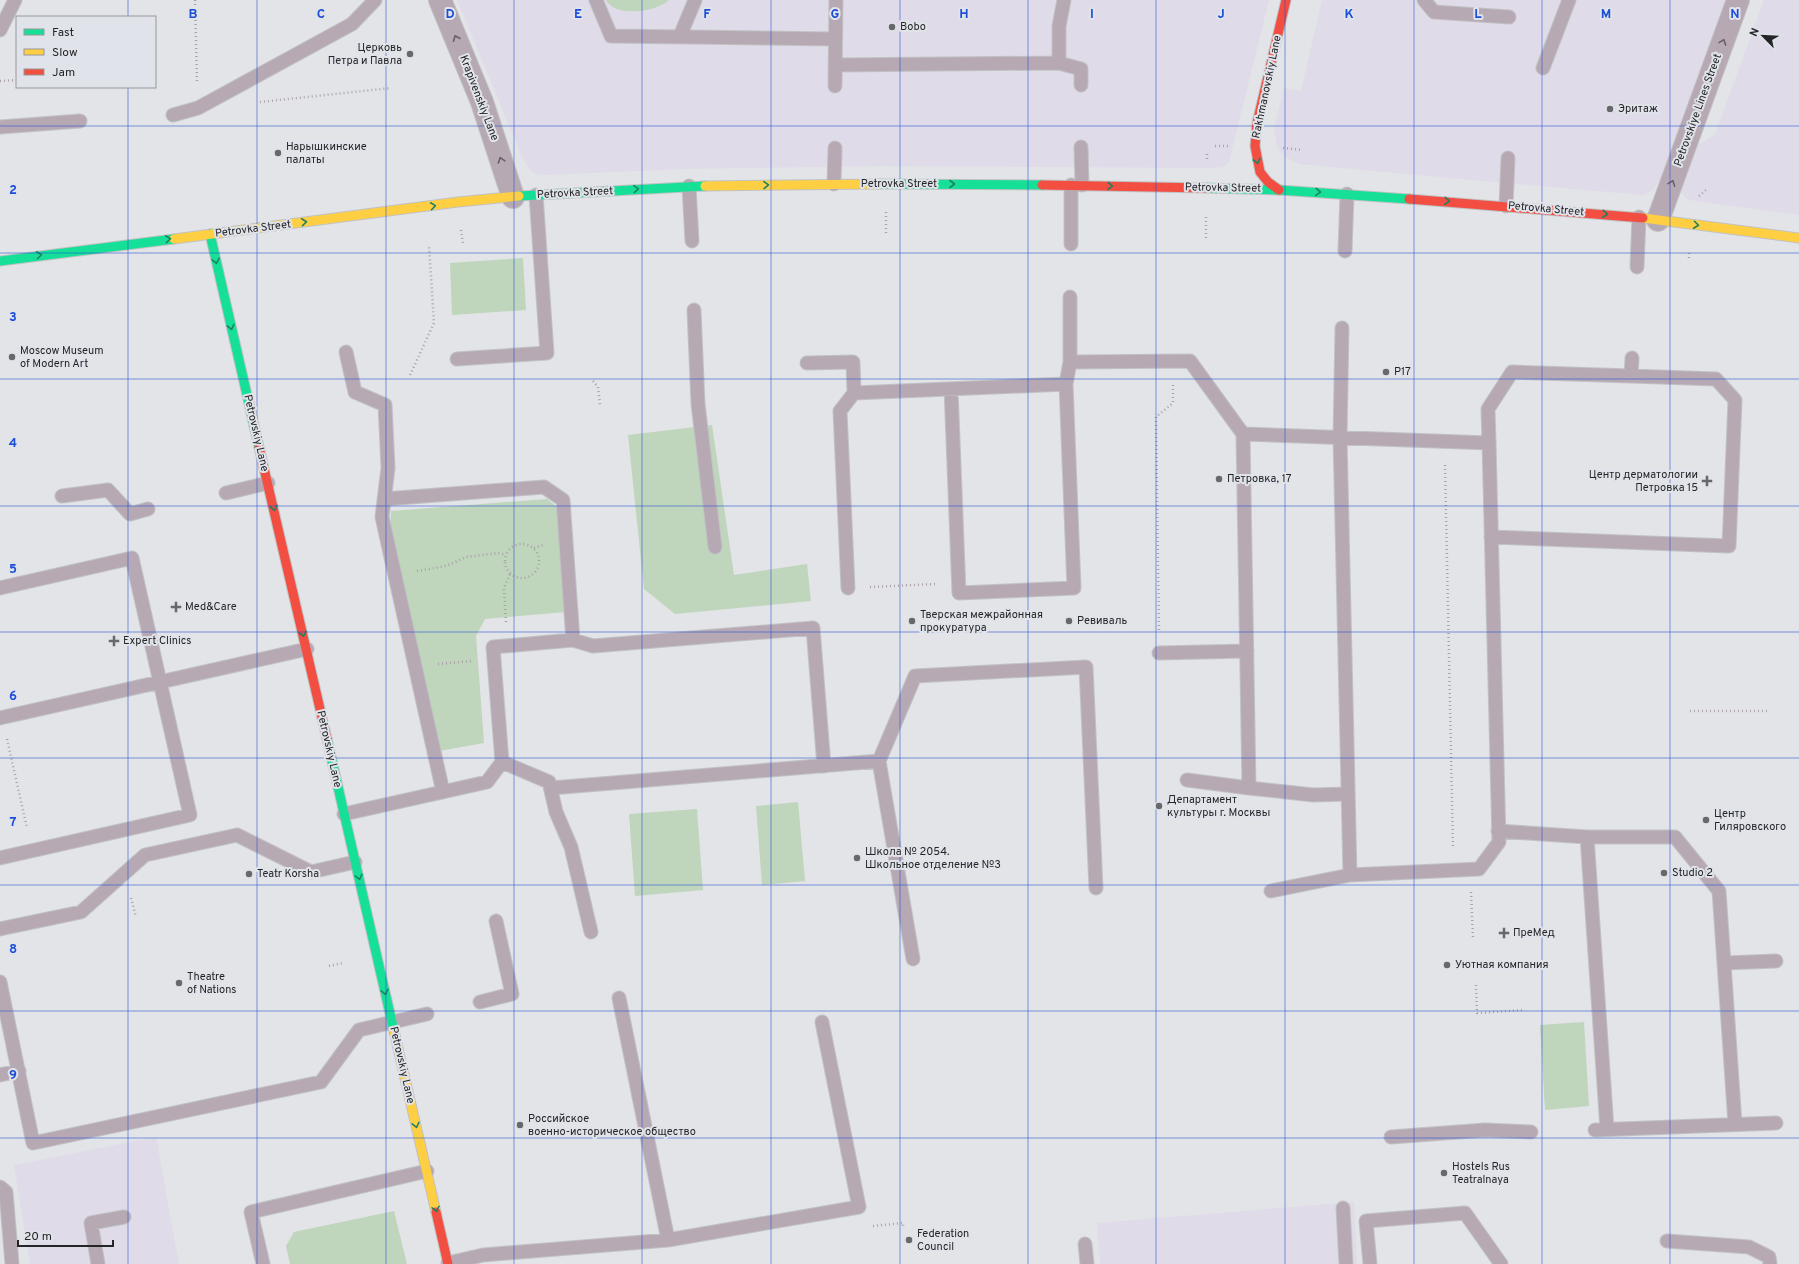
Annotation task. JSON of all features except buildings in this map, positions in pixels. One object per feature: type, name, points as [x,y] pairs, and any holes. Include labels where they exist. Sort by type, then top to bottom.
[{"type":"street","name":"Krapivenskiy Lane","points":[[440,0],[482,102],[513,197]]},
{"type":"street","name":"Rakhmanovskiy Lane","points":[[1279,190],[1268,182],[1260,172],[1255,146],[1257,123],[1286,0]]},
{"type":"street","name":"Petrovskiye Lines Street","points":[[1648,218],[1738,0]]},
{"type":"street","name":"Petrovka Street","points":[[0,260],[458,202],[536,195],[689,186],[834,184],[1077,185],[1279,190],[1506,206],[1648,218],[1799,238]]},
{"type":"street","name":"Petrovskiy Lane","points":[[210,234],[307,648],[448,1264]]},
{"type":"lane","points":[[0,30],[15,0]]},
{"type":"lane","points":[[173,115],[198,108],[352,24],[375,0]]},
{"type":"lane","points":[[596,0],[611,36],[835,39]]},
{"type":"lane","points":[[680,36],[695,0]]},
{"type":"lane","points":[[835,86],[836,0]]},
{"type":"lane","points":[[1059,63],[1059,26],[1064,0]]},
{"type":"lane","points":[[1424,0],[1434,12],[1509,17]]},
{"type":"lane","points":[[1543,68],[1569,0]]},
{"type":"lane","points":[[835,65],[1059,63],[1081,69],[1081,85]]},
{"type":"lane","points":[[0,127],[80,122]]},
{"type":"lane","points":[[834,184],[835,148]]},
{"type":"lane","points":[[1071,244],[1081,148]]},
{"type":"lane","points":[[1506,206],[1508,158]]},
{"type":"lane","points":[[689,186],[692,241]]},
{"type":"lane","points":[[1345,251],[1347,194]]},
{"type":"lane","points":[[457,359],[547,353],[536,195]]},
{"type":"lane","points":[[1636,267],[1648,218]]},
{"type":"lane","points":[[951,389],[960,593],[1074,588],[1066,384],[1070,362],[1070,297]]},
{"type":"lane","points":[[694,310],[698,404],[715,546]]},
{"type":"lane","points":[[1342,328],[1340,437],[1350,875]]},
{"type":"lane","points":[[346,352],[355,392],[385,406],[388,468],[382,517],[443,792]]},
{"type":"lane","points":[[1631,376],[1632,358]]},
{"type":"lane","points":[[1070,362],[1190,361],[1244,434],[1248,788]]},
{"type":"lane","points":[[807,363],[853,362],[854,393],[840,411],[848,588]]},
{"type":"lane","points":[[1271,891],[1350,875],[1479,869],[1499,842],[1498,831],[1491,537],[1489,443],[1488,409],[1512,372],[1716,379],[1735,400],[1729,546],[1491,537]]},
{"type":"lane","points":[[854,393],[1066,384]]},
{"type":"lane","points":[[1244,434],[1489,443]]},
{"type":"lane","points":[[226,492],[268,483]]},
{"type":"lane","points":[[384,499],[544,487],[563,500],[574,640]]},
{"type":"lane","points":[[62,496],[108,490],[130,514],[148,509]]},
{"type":"lane","points":[[0,588],[132,558],[190,815],[0,858]]},
{"type":"lane","points":[[344,814],[487,782],[502,762],[493,646],[574,640],[593,646],[814,628],[824,766]]},
{"type":"lane","points":[[1,714],[160,682],[307,648]]},
{"type":"lane","points":[[1159,653],[1247,651]]},
{"type":"lane","points":[[913,959],[879,761],[915,676],[1086,667],[1096,888]]},
{"type":"lane","points":[[550,788],[879,761]]},
{"type":"lane","points":[[502,762],[549,782],[556,812],[571,847],[591,932]]},
{"type":"lane","points":[[1187,780],[1313,795],[1348,794]]},
{"type":"lane","points":[[1498,831],[1587,837],[1675,837],[1719,891],[1735,1124]]},
{"type":"lane","points":[[0,929],[80,912],[145,855],[238,835],[311,872],[355,862]]},
{"type":"lane","points":[[1587,837],[1601,1130],[1776,1123]]},
{"type":"lane","points":[[480,1002],[512,994],[496,921]]},
{"type":"lane","points":[[1724,963],[1776,961]]},
{"type":"lane","points":[[0,982],[34,1143],[321,1082],[359,1030],[427,1014]]},
{"type":"lane","points":[[619,998],[668,1240]]},
{"type":"lane","points":[[448,1264],[483,1255],[668,1240],[859,1208],[822,1022]]},
{"type":"lane","points":[[0,1075],[19,1071]]},
{"type":"lane","points":[[1391,1137],[1485,1130],[1531,1132]]},
{"type":"lane","points":[[263,1264],[251,1212],[427,1171]]},
{"type":"lane","points":[[0,1187],[6,1192],[12,1264]]},
{"type":"lane","points":[[1343,1208],[1346,1264]]},
{"type":"lane","points":[[1370,1264],[1366,1221],[1465,1212],[1500,1264]]},
{"type":"lane","points":[[98,1264],[91,1223],[124,1217]]},
{"type":"lane","points":[[1667,1241],[1749,1247],[1769,1257],[1770,1264]]},
{"type":"lane","points":[[1085,1244],[1086,1264]]},
{"type":"path","points":[[195,0],[198,108]]},
{"type":"path","points":[[0,81],[16,80]]},
{"type":"path","points":[[258,102],[391,88]]},
{"type":"path","points":[[1215,146],[1233,146]]},
{"type":"path","points":[[1278,147],[1303,150]]},
{"type":"path","points":[[886,210],[886,233]]},
{"type":"path","points":[[1206,212],[1206,238]]},
{"type":"path","points":[[461,229],[463,243]]},
{"type":"path","points":[[410,375],[434,324],[429,246]]},
{"type":"path","points":[[1159,653],[1156,417],[1173,403],[1172,361]]},
{"type":"path","points":[[593,381],[598,387],[600,405]]},
{"type":"path","points":[[1444,441],[1453,870]]},
{"type":"path","points":[[525,544],[534,548],[539,557],[538,567],[532,575],[523,579],[510,574],[505,565],[506,555],[515,545],[525,544]]},
{"type":"path","points":[[394,574],[446,566],[466,557],[498,553],[506,555]]},
{"type":"path","points":[[508,645],[504,588],[510,574]]},
{"type":"path","points":[[848,588],[959,583]]},
{"type":"path","points":[[415,666],[494,659]]},
{"type":"path","points":[[1690,711],[1767,711]]},
{"type":"path","points":[[1,714],[32,851]]},
{"type":"path","points":[[1470,870],[1473,938]]},
{"type":"path","points":[[329,966],[344,963]]},
{"type":"path","points":[[1476,985],[1477,1013],[1523,1010]]},
{"type":"path","points":[[872,1226],[903,1223],[903,1228]]},
{"type":"shaded area","points":[[457,0],[1269,0],[1229,162],[1224,167],[885,166],[687,169],[544,175],[534,173],[530,170],[523,159]]},
{"type":"shaded area","points":[[1322,0],[1725,0],[1661,179],[1653,190],[1643,195],[1300,164],[1291,160],[1282,154],[1277,147],[1274,129],[1284,88],[1301,91]]},
{"type":"shaded area","points":[[1764,0],[1799,0],[1799,215],[1689,200],[1680,191],[1694,148],[1715,134]]},
{"type":"shaded area","points":[[156,1137],[179,1264],[30,1264],[14,1165]]},
{"type":"shaded area","points":[[1354,1202],[1357,1264],[1100,1264],[1097,1223]]},
{"type":"green space","points":[[606,0],[669,0],[655,8],[627,11],[611,6]]},
{"type":"green space","points":[[523,258],[526,310],[452,315],[450,263]]},
{"type":"green space","points":[[712,425],[734,575],[807,564],[811,601],[675,614],[644,589],[628,435]]},
{"type":"green space","points":[[547,499],[557,507],[565,612],[485,619],[476,636],[484,743],[439,751],[390,531],[391,511]]},
{"type":"green space","points":[[798,802],[805,881],[762,885],[756,806]]},
{"type":"green space","points":[[697,809],[703,890],[635,896],[629,814]]},
{"type":"green space","points":[[1584,1022],[1589,1106],[1545,1110],[1540,1025]]},
{"type":"green space","points":[[394,1211],[407,1264],[290,1264],[286,1246],[294,1232]]},
{"type":"traffic: fast","points":[[880,184],[1042,185]]},
{"type":"traffic: fast","points":[[519,196],[705,186]]},
{"type":"traffic: fast","points":[[1207,188],[1279,190],[1409,199]]},
{"type":"traffic: fast","points":[[210,234],[259,447]]},
{"type":"traffic: fast","points":[[0,261],[174,239]]},
{"type":"traffic: fast","points":[[327,739],[394,1031]]},
{"type":"traffic: slow","points":[[705,186],[880,184]]},
{"type":"traffic: slow","points":[[174,239],[458,202],[519,196]]},
{"type":"traffic: slow","points":[[1643,218],[1799,238]]},
{"type":"traffic: slow","points":[[394,1031],[436,1212]]},
{"type":"traffic: jam","points":[[1279,190],[1268,182],[1260,172],[1255,146],[1257,123],[1286,0]]},
{"type":"traffic: jam","points":[[1042,185],[1207,188]]},
{"type":"traffic: jam","points":[[1409,199],[1643,218]]},
{"type":"traffic: jam","points":[[259,447],[327,739]]},
{"type":"traffic: jam","points":[[436,1212],[448,1264]]},
{"type":"place","name":"Bobo","points":[[892,27]]},
{"type":"place","name":"Церковь Петра и Павла","points":[[410,54]]},
{"type":"place","name":"Эритаж","points":[[1610,109]]},
{"type":"place","name":"Нарышкинские палаты","points":[[278,153]]},
{"type":"place","name":"Moscow Museum of Modern Art","points":[[12,357]]},
{"type":"place","name":"P17","points":[[1386,372]]},
{"type":"place","name":"Петровка, 17","points":[[1219,479]]},
{"type":"place","name":"Центр дерматологии Петровка 15","points":[[1707,481]]},
{"type":"place","name":"Med&Care","points":[[176,607]]},
{"type":"place","name":"Тверская межрайонная прокуратура","points":[[912,621]]},
{"type":"place","name":"Ревиваль","points":[[1069,621]]},
{"type":"place","name":"Expert Clinics","points":[[114,641]]},
{"type":"place","name":"Департамент культуры г. Москвы","points":[[1159,806]]},
{"type":"place","name":"Центр Гиляровского","points":[[1706,820]]},
{"type":"place","name":"Школа № 2054. Школьное отделение №3","points":[[857,858]]},
{"type":"place","name":"Studio 2","points":[[1664,873]]},
{"type":"place","name":"Teatr Korsha","points":[[249,874]]},
{"type":"place","name":"ПреМед","points":[[1504,933]]},
{"type":"place","name":"Уютная компания","points":[[1447,965]]},
{"type":"place","name":"Theatre of Nations","points":[[179,983]]},
{"type":"place","name":"Российское военно-историческое общество","points":[[520,1125]]},
{"type":"place","name":"Hostels Rus Teatralnaya","points":[[1444,1173]]},
{"type":"place","name":"Federation Council","points":[[909,1240]]}]
